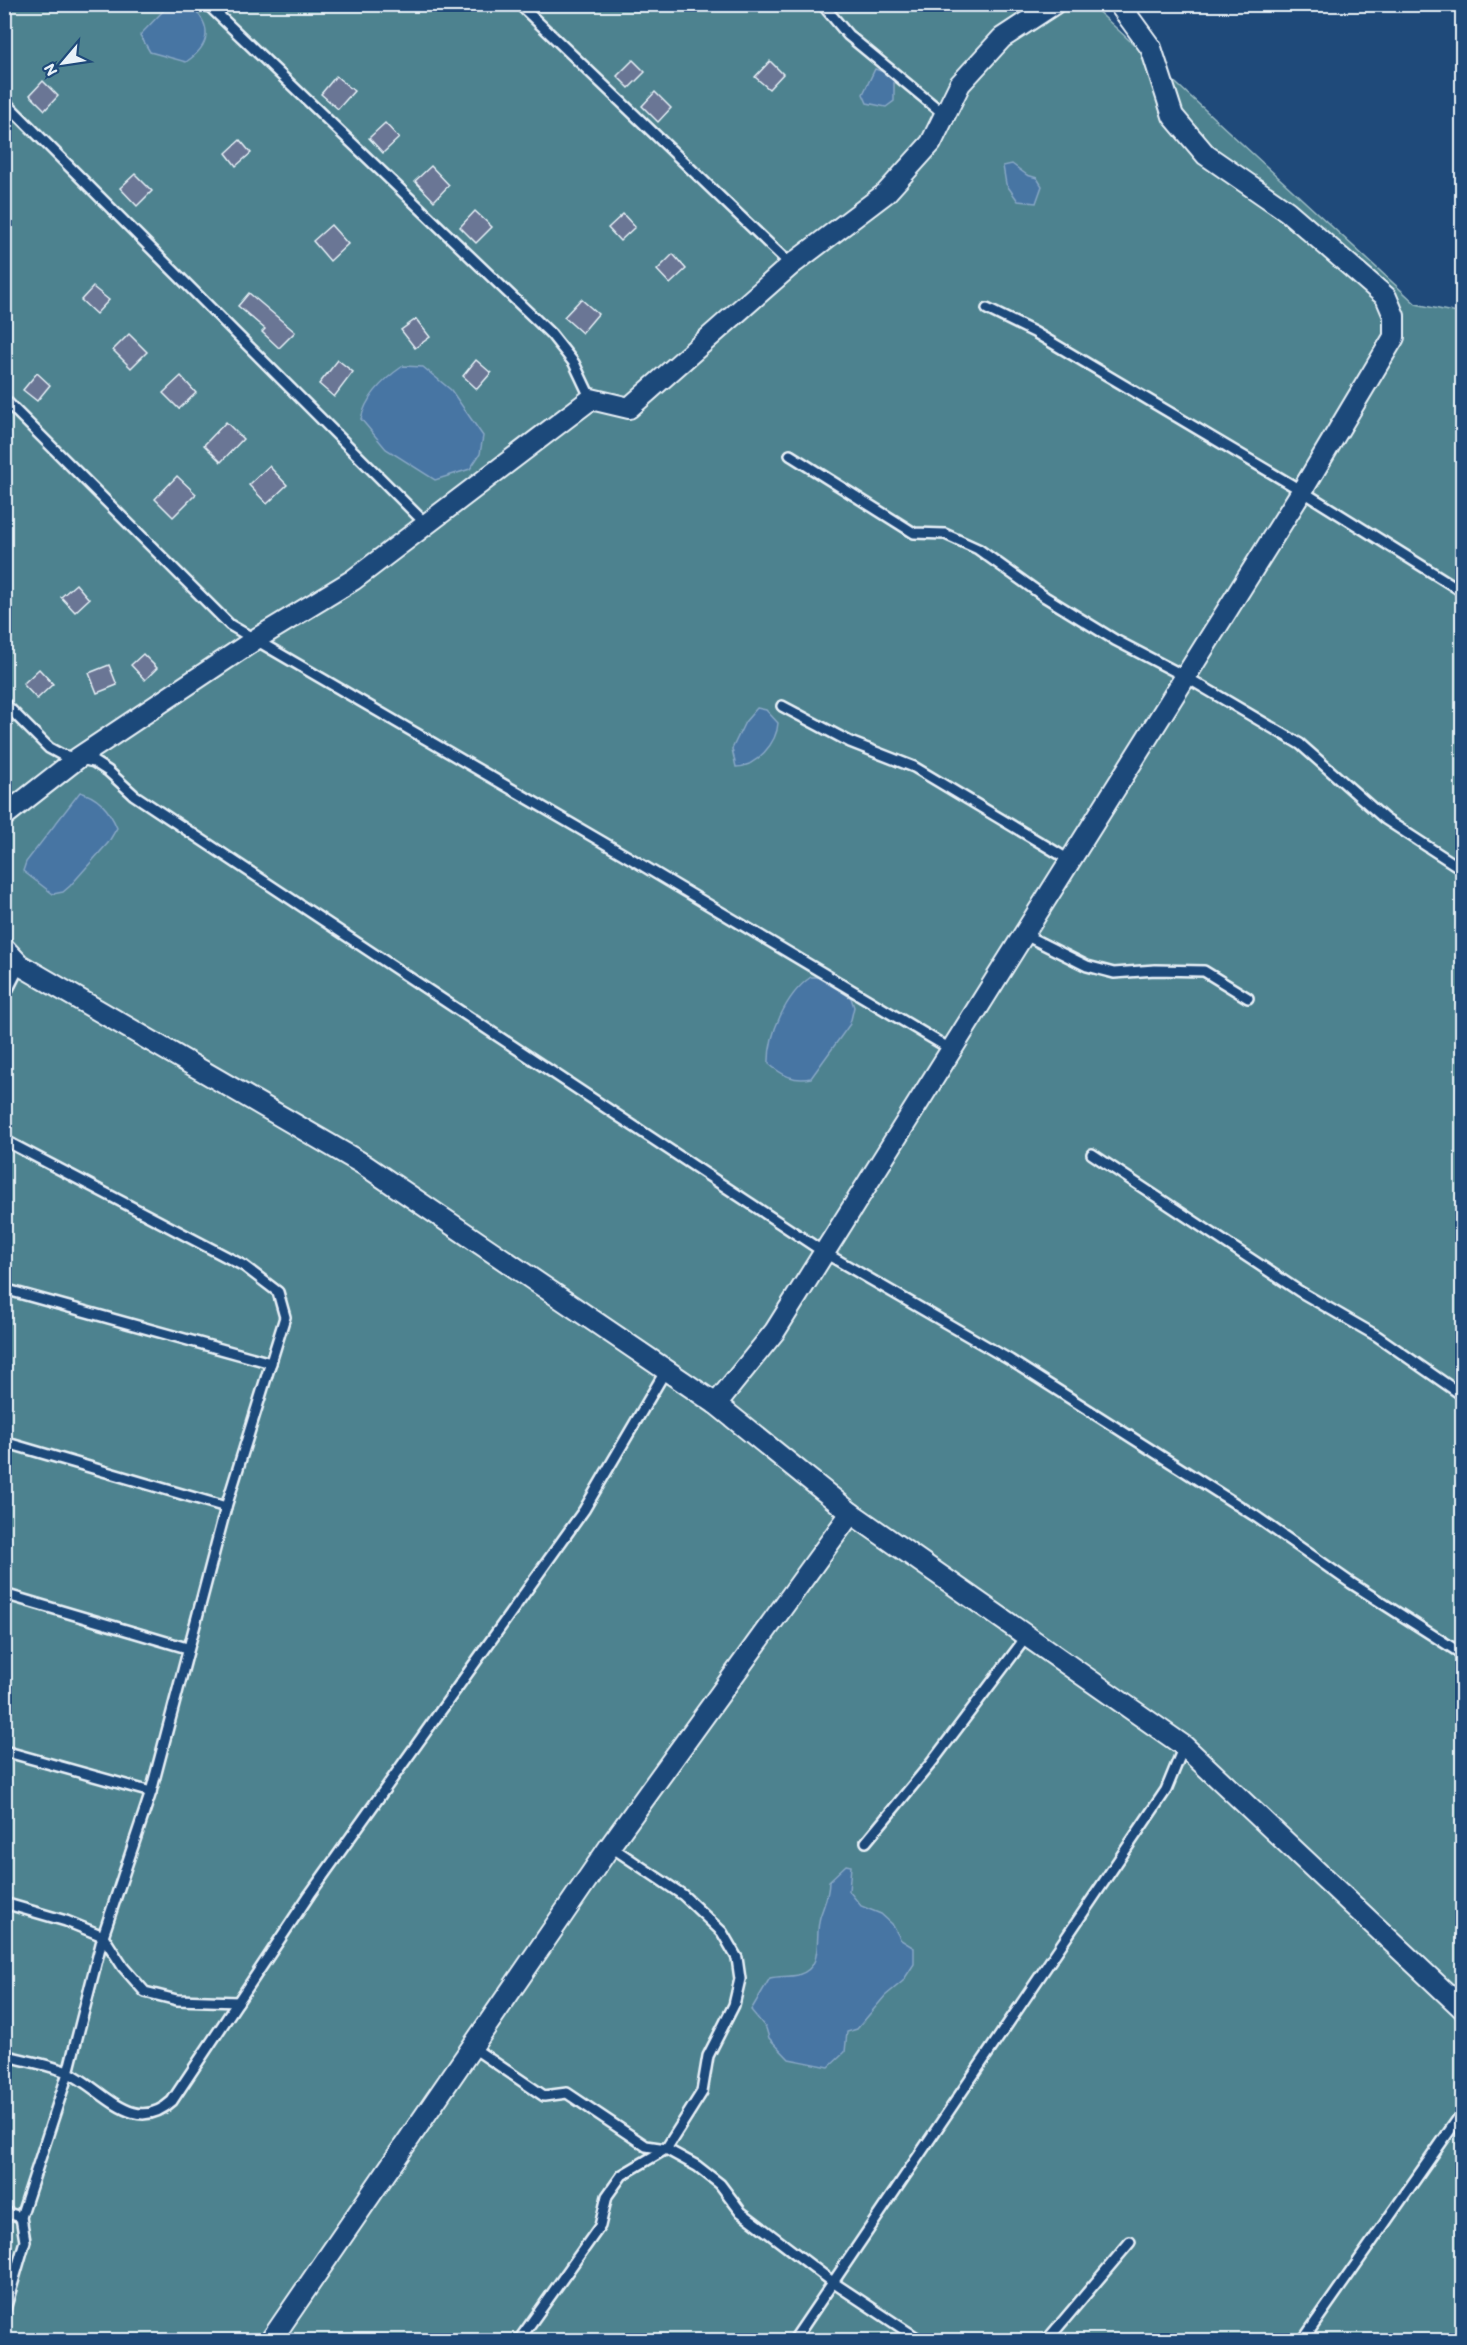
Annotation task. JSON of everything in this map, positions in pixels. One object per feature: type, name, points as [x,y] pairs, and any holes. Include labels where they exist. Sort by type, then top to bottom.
[{"type":"street","points":[[4,816],[78,758],[256,639],[353,580],[591,399],[629,408],[791,265],[886,193],[931,142],[960,84],[1002,38],[1054,4]]},
{"type":"street","points":[[716,1404],[775,1331],[825,1253],[1302,492],[1394,337],[1394,316],[1386,297],[1287,211],[1206,155],[1173,116],[1151,48],[1119,4]]},
{"type":"street","points":[[4,948],[20,965],[363,1164],[716,1404],[851,1513],[1184,1746],[1462,2008]]},
{"type":"street","points":[[271,2340],[609,1846],[851,1513]]},
{"type":"lane","points":[[207,4],[551,334],[574,363],[591,399]]},
{"type":"lane","points":[[519,4],[791,265]]},
{"type":"lane","points":[[822,4],[848,35],[945,115]]},
{"type":"lane","points":[[4,100],[428,525]]},
{"type":"lane","points":[[987,309],[1034,332],[1302,492],[1462,591]]},
{"type":"lane","points":[[4,399],[230,625],[952,1050]]},
{"type":"lane","points":[[790,455],[914,533],[945,534],[978,549],[1045,597],[1115,640],[1186,677],[1300,744],[1385,819],[1462,869]]},
{"type":"lane","points":[[4,703],[49,748],[108,771],[134,795],[825,1253],[1010,1360],[1255,1516],[1351,1583],[1462,1654]]},
{"type":"lane","points":[[782,706],[850,742],[914,767],[1071,861]]},
{"type":"lane","points":[[1025,935],[1087,966],[1114,973],[1155,969],[1204,971],[1248,998]]},
{"type":"lane","points":[[4,997],[20,965]]},
{"type":"lane","points":[[4,1140],[244,1266],[278,1292],[285,1317],[226,1507],[187,1648],[151,1792],[103,1936],[68,2073],[21,2217],[25,2241],[4,2313]]},
{"type":"lane","points":[[1092,1154],[1299,1291],[1377,1336],[1462,1395]]},
{"type":"lane","points":[[4,1289],[271,1362]]},
{"type":"lane","points":[[4,2055],[68,2073],[137,2114],[162,2111],[172,2101],[317,1885],[584,1510],[666,1370]]},
{"type":"lane","points":[[4,1442],[226,1507]]},
{"type":"lane","points":[[4,1594],[187,1648]]},
{"type":"lane","points":[[866,1842],[932,1762],[1027,1636]]},
{"type":"lane","points":[[794,2340],[1166,1791],[1184,1746]]},
{"type":"lane","points":[[4,1751],[151,1792]]},
{"type":"lane","points":[[519,2340],[600,2226],[608,2196],[622,2175],[666,2149],[702,2092],[708,2056],[734,2005],[740,1980],[738,1958],[722,1932],[683,1895],[609,1846]]},
{"type":"lane","points":[[4,1903],[66,1921],[103,1936],[123,1967],[145,1992],[177,2000],[237,2002]]},
{"type":"lane","points":[[472,2047],[544,2096],[567,2093],[646,2146],[666,2149],[697,2166],[720,2184],[741,2212],[834,2283],[920,2340]]},
{"type":"lane","points":[[1303,2340],[1462,2113]]},
{"type":"lane","points":[[4,2212],[21,2217]]},
{"type":"lane","points":[[1047,2340],[1130,2242]]},
{"type":"green space","points":[[5,5],[1091,5],[1416,304],[1462,314],[1462,2340],[5,2340]]},
{"type":"water","points":[[190,5],[203,20],[206,35],[200,49],[186,62],[150,52],[140,35],[167,7]]},
{"type":"water","points":[[875,69],[890,74],[894,82],[894,101],[886,107],[867,103],[863,94]]},
{"type":"water","points":[[1012,164],[1027,175],[1037,178],[1042,186],[1036,203],[1018,201],[1006,184],[1003,166]]},
{"type":"water","points":[[403,366],[423,367],[451,390],[483,436],[480,454],[470,469],[435,480],[386,449],[361,419],[371,396]]},
{"type":"water","points":[[757,708],[766,710],[778,723],[777,731],[770,746],[758,758],[744,766],[736,767],[732,749],[745,722]]},
{"type":"water","points":[[80,792],[93,797],[103,806],[117,828],[108,843],[70,886],[63,892],[53,894],[23,871],[26,862]]},
{"type":"water","points":[[811,977],[820,977],[851,998],[854,1007],[850,1024],[811,1078],[799,1079],[784,1074],[769,1064],[769,1053],[775,1028],[786,1004],[802,984]]},
{"type":"water","points":[[846,1865],[851,1866],[849,1891],[861,1906],[881,1914],[892,1924],[901,1940],[914,1948],[914,1964],[903,1981],[885,1996],[857,2029],[847,2032],[845,2052],[829,2067],[789,2059],[769,2038],[766,2028],[751,2010],[770,1978],[798,1975],[812,1966],[817,1951],[818,1925],[829,1881]]},
{"type":"building","points":[[633,60],[645,72],[629,88],[617,76]]},
{"type":"building","points":[[770,61],[783,74],[769,89],[755,77]]},
{"type":"building","points":[[336,76],[354,91],[338,109],[321,94]]},
{"type":"building","points":[[43,81],[58,96],[45,110],[30,95]]},
{"type":"building","points":[[655,92],[671,108],[658,122],[642,106]]},
{"type":"building","points":[[385,123],[399,138],[383,153],[369,138]]},
{"type":"building","points":[[240,140],[251,153],[236,166],[226,153]]},
{"type":"building","points":[[431,166],[449,185],[434,201],[415,181]]},
{"type":"building","points":[[135,174],[152,191],[137,206],[120,188]]},
{"type":"building","points":[[475,211],[492,227],[476,243],[460,227]]},
{"type":"building","points":[[623,214],[635,227],[620,241],[608,228]]},
{"type":"building","points":[[331,225],[348,244],[330,261],[313,241]]},
{"type":"building","points":[[673,254],[686,269],[670,284],[657,270]]},
{"type":"building","points":[[93,287],[109,300],[96,314],[81,300]]},
{"type":"building","points":[[249,293],[295,332],[279,348],[262,332],[265,329],[238,306]]},
{"type":"building","points":[[581,299],[598,314],[582,333],[564,317]]},
{"type":"building","points":[[416,319],[430,337],[415,348],[401,330]]},
{"type":"building","points":[[129,334],[147,352],[131,368],[113,350]]},
{"type":"building","points":[[338,360],[353,372],[334,397],[319,384]]},
{"type":"building","points":[[476,360],[491,373],[477,389],[463,376]]},
{"type":"building","points":[[37,373],[50,385],[37,401],[23,390]]},
{"type":"building","points":[[181,376],[196,393],[179,409],[163,393]]},
{"type":"building","points":[[226,422],[243,439],[221,462],[204,445]]},
{"type":"building","points":[[269,466],[287,485],[267,504],[249,485]]},
{"type":"building","points":[[177,476],[196,494],[173,517],[155,499]]},
{"type":"building","points":[[76,584],[89,599],[75,612],[61,597]]},
{"type":"building","points":[[143,654],[157,668],[145,680],[131,665]]},
{"type":"building","points":[[109,665],[117,685],[97,693],[89,673]]},
{"type":"building","points":[[39,669],[53,684],[37,699],[23,684]]}]
